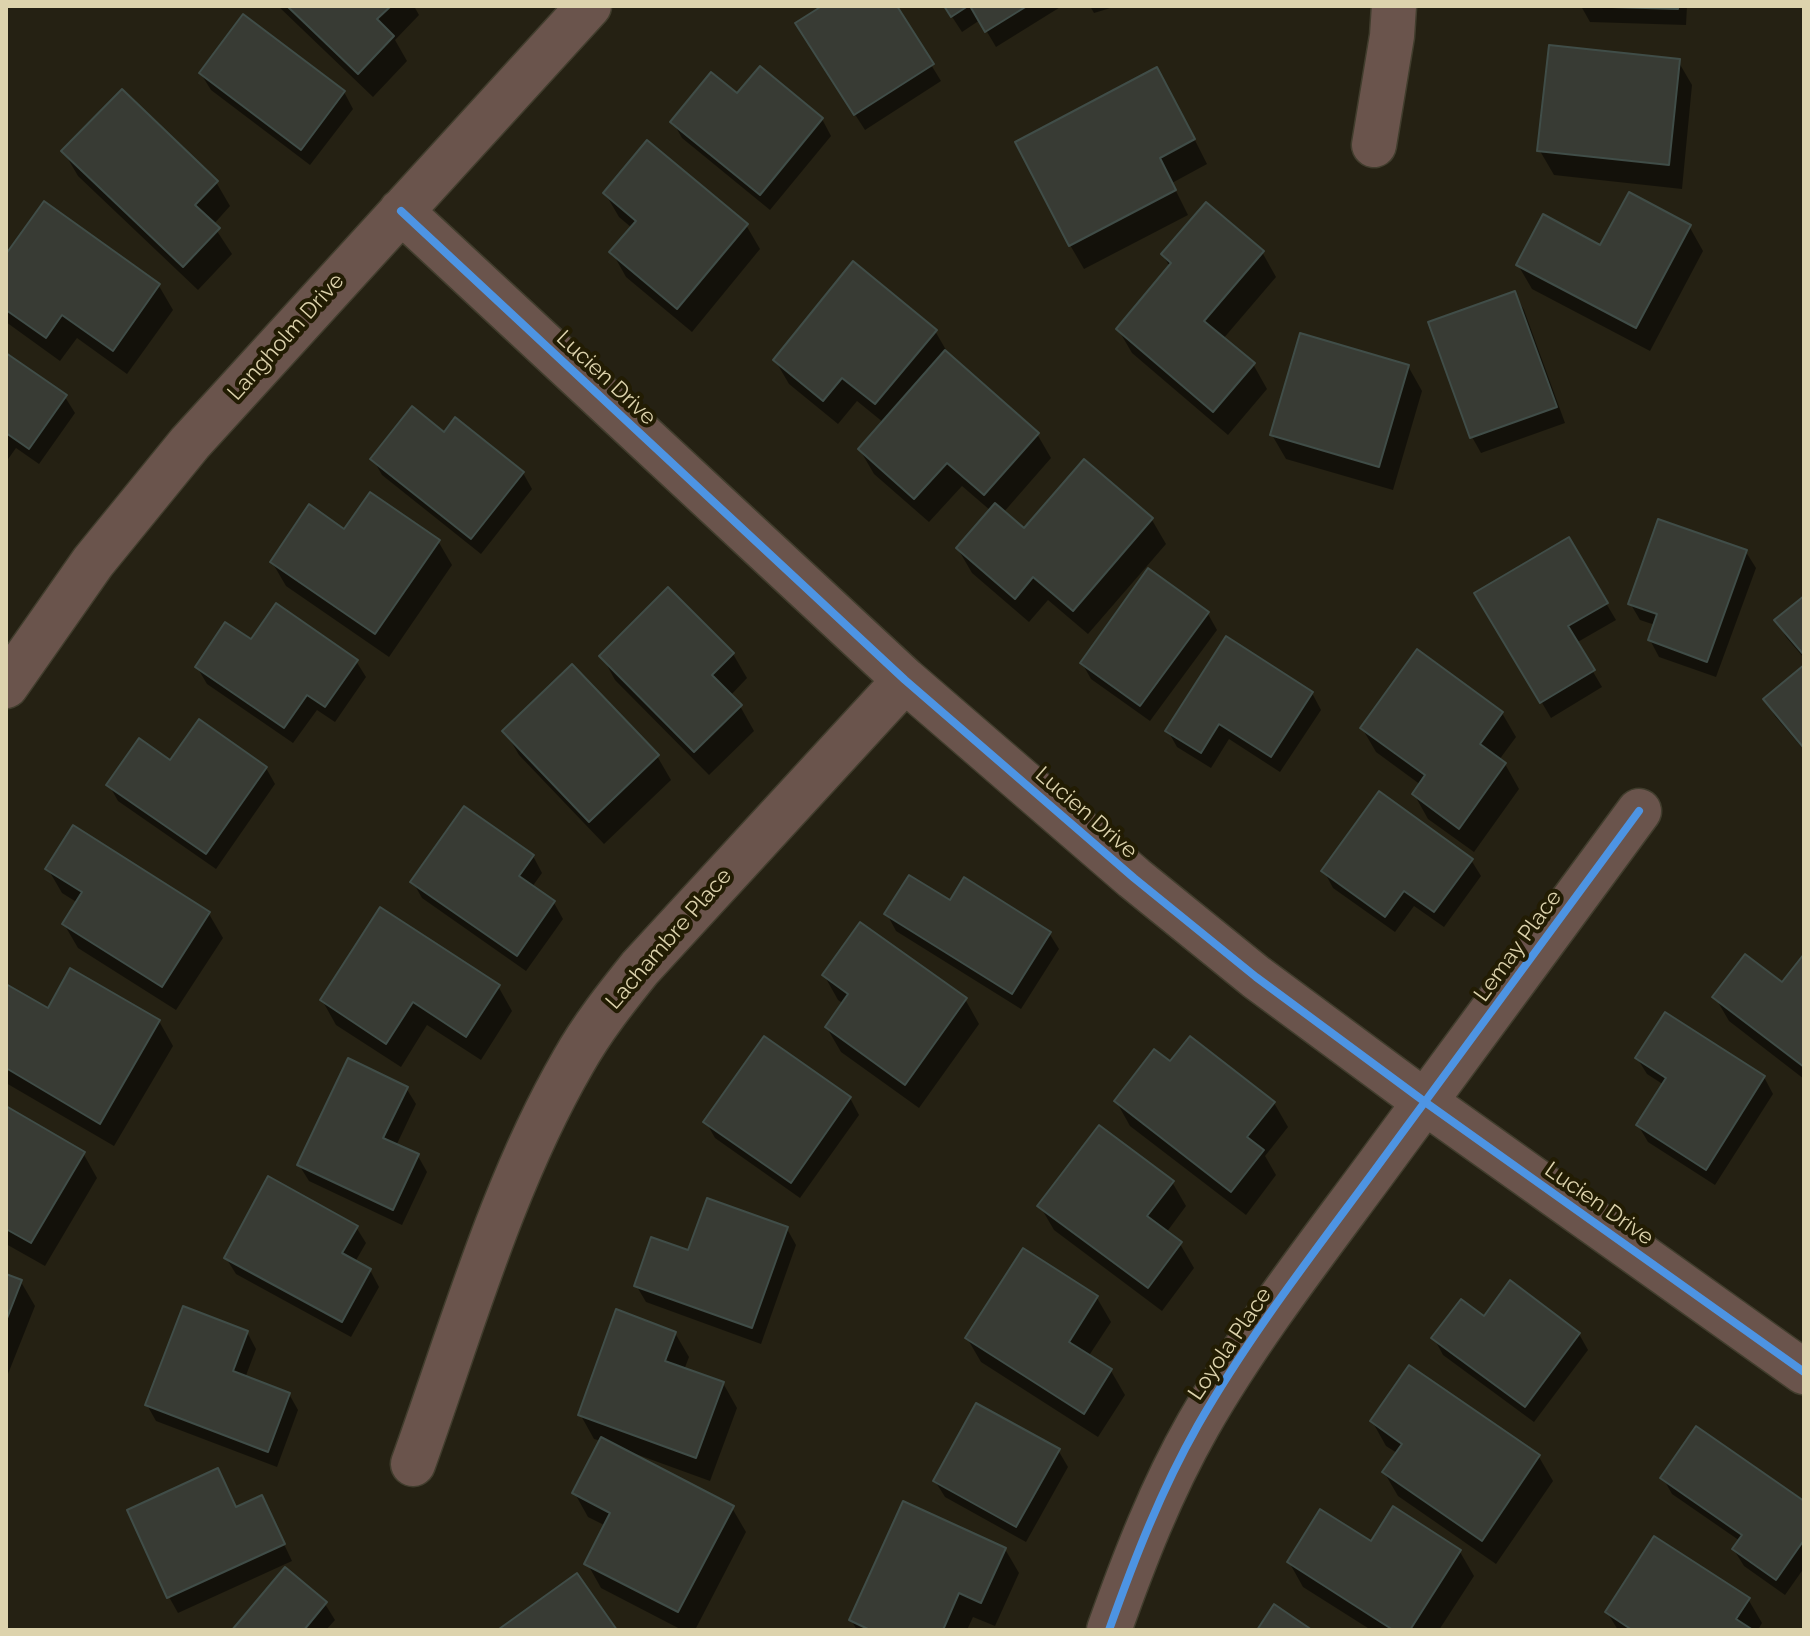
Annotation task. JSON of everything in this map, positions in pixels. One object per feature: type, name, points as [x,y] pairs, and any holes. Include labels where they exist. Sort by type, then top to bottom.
[{"type":"street","name":"Langholm Drive","points":[[6,686],[20,634],[93,562],[190,443],[589,6]]},
{"type":"street","points":[[1374,145],[1394,6]]},
{"type":"street","name":"Lucien Drive","points":[[401,211],[905,680],[1134,878],[1256,977],[1425,1102],[1804,1372]]},
{"type":"street","name":"Lachambre Place","points":[[413,1464],[510,1192],[573,1062],[604,1013],[640,968],[905,680]]},
{"type":"street","name":"Lemay Place","points":[[1425,1102],[1639,811]]},
{"type":"street","name":"Loyola Place","points":[[1109,1630],[1135,1559],[1197,1426],[1270,1313],[1425,1102]]},
{"type":"building","points":[[287,6],[391,6],[377,19],[394,36],[358,74]]},
{"type":"building","points":[[822,6],[897,6],[934,64],[854,115],[795,23]]},
{"type":"building","points":[[944,6],[968,6],[951,17]]},
{"type":"building","points":[[970,6],[1027,6],[985,32]]},
{"type":"building","points":[[1579,6],[1678,6],[1678,9]]},
{"type":"building","points":[[243,14],[345,91],[301,150],[199,73]]},
{"type":"building","points":[[1549,45],[1680,59],[1669,165],[1537,151]]},
{"type":"building","points":[[760,66],[823,118],[760,195],[670,122],[711,72],[737,93]]},
{"type":"building","points":[[1157,67],[1195,139],[1160,158],[1176,190],[1069,246],[1015,142]]},
{"type":"building","points":[[122,89],[218,181],[195,205],[220,228],[183,267],[61,151]]},
{"type":"building","points":[[647,140],[748,224],[677,309],[609,252],[636,221],[603,193]]},
{"type":"building","points":[[1629,192],[1691,225],[1636,328],[1516,265],[1543,214],[1600,245]]},
{"type":"building","points":[[44,201],[160,284],[113,351],[62,315],[46,338],[6,310],[6,254]]},
{"type":"building","points":[[1206,202],[1264,251],[1204,321],[1255,363],[1213,412],[1116,329],[1171,263],[1161,254]]},
{"type":"building","points":[[853,261],[937,330],[875,404],[842,378],[823,401],[773,360]]},
{"type":"building","points":[[1515,291],[1557,407],[1470,438],[1428,322]]},
{"type":"building","points":[[1300,333],[1409,365],[1379,467],[1270,435]]},
{"type":"building","points":[[945,350],[1039,433],[984,495],[947,463],[914,499],[858,449]]},
{"type":"building","points":[[6,353],[67,395],[29,449],[6,433]]},
{"type":"building","points":[[412,406],[444,432],[455,417],[524,472],[471,539],[370,459]]},
{"type":"building","points":[[1084,459],[1153,518],[1073,611],[1033,577],[1015,599],[956,548],[995,503],[1024,528]]},
{"type":"building","points":[[370,492],[440,540],[375,634],[270,562],[309,504],[344,529]]},
{"type":"building","points":[[1658,519],[1747,550],[1707,662],[1648,640],[1657,614],[1628,604]]},
{"type":"building","points":[[1569,537],[1608,603],[1568,626],[1595,670],[1540,703],[1474,593]]},
{"type":"building","points":[[1148,568],[1209,612],[1140,706],[1080,663]]},
{"type":"building","points":[[668,587],[734,653],[712,675],[742,705],[694,752],[599,656]]},
{"type":"building","points":[[1804,596],[1804,655],[1774,620]]},
{"type":"building","points":[[276,603],[358,660],[325,707],[307,695],[284,728],[195,667],[225,622],[251,639]]},
{"type":"building","points":[[1226,636],[1313,692],[1271,757],[1219,724],[1201,753],[1165,731]]},
{"type":"building","points":[[1417,649],[1503,712],[1480,744],[1506,763],[1459,829],[1412,794],[1425,775],[1360,728]]},
{"type":"building","points":[[572,664],[659,755],[589,822],[502,731]]},
{"type":"building","points":[[1804,665],[1804,746],[1803,747],[1763,699]]},
{"type":"building","points":[[199,719],[267,767],[206,854],[106,785],[139,738],[170,760]]},
{"type":"building","points":[[1379,791],[1473,859],[1434,912],[1404,891],[1385,917],[1321,871]]},
{"type":"building","points":[[464,806],[534,855],[519,876],[555,901],[517,956],[410,882]]},
{"type":"building","points":[[73,825],[210,912],[162,987],[62,924],[82,892],[45,869]]},
{"type":"building","points":[[909,875],[950,900],[964,877],[1051,932],[1012,994],[884,914]]},
{"type":"building","points":[[380,907],[500,985],[466,1037],[413,1002],[386,1044],[320,1000]]},
{"type":"building","points":[[860,922],[967,998],[905,1085],[825,1027],[848,994],[822,975]]},
{"type":"building","points":[[1745,954],[1782,982],[1804,954],[1804,1067],[1712,997]]},
{"type":"building","points":[[70,968],[160,1020],[100,1124],[6,1068],[6,984],[48,1008]]},
{"type":"building","points":[[1665,1012],[1765,1076],[1706,1170],[1636,1125],[1666,1078],[1635,1058]]},
{"type":"building","points":[[764,1036],[851,1097],[791,1183],[703,1122]]},
{"type":"building","points":[[1190,1036],[1275,1102],[1247,1137],[1264,1150],[1231,1192],[1114,1101],[1154,1049],[1170,1061]]},
{"type":"building","points":[[348,1058],[408,1087],[383,1138],[419,1154],[393,1210],[297,1165]]},
{"type":"building","points":[[6,1106],[85,1152],[31,1243],[6,1229]]},
{"type":"building","points":[[1099,1125],[1174,1181],[1147,1216],[1182,1242],[1148,1288],[1037,1206]]},
{"type":"building","points":[[268,1176],[358,1226],[342,1253],[371,1269],[342,1322],[224,1258]]},
{"type":"building","points":[[707,1198],[788,1227],[752,1328],[634,1286],[651,1237],[688,1250]]},
{"type":"building","points":[[1023,1248],[1098,1296],[1069,1342],[1112,1369],[1084,1414],[965,1338]]},
{"type":"building","points":[[6,1274],[22,1280],[6,1321]]},
{"type":"building","points":[[1510,1280],[1580,1333],[1525,1407],[1431,1338],[1461,1299],[1484,1316]]},
{"type":"building","points":[[183,1306],[248,1331],[233,1371],[290,1393],[268,1452],[145,1405]]},
{"type":"building","points":[[616,1309],[676,1332],[665,1361],[724,1382],[696,1458],[578,1415]]},
{"type":"building","points":[[1409,1365],[1540,1455],[1482,1541],[1382,1472],[1402,1444],[1370,1421]]},
{"type":"building","points":[[976,1403],[1060,1449],[1016,1527],[933,1481]]},
{"type":"building","points":[[1696,1426],[1804,1501],[1804,1540],[1776,1580],[1732,1549],[1742,1535],[1660,1478]]},
{"type":"building","points":[[601,1437],[734,1506],[678,1612],[584,1564],[610,1513],[572,1493]]},
{"type":"building","points":[[218,1468],[236,1507],[262,1495],[285,1544],[167,1598],[127,1510]]},
{"type":"building","points":[[903,1501],[1006,1548],[981,1603],[959,1593],[943,1630],[870,1630],[849,1620]]},
{"type":"building","points":[[1393,1506],[1461,1550],[1410,1630],[1393,1630],[1287,1562],[1320,1509],[1371,1541]]},
{"type":"building","points":[[1654,1536],[1750,1598],[1736,1619],[1753,1630],[1632,1630],[1605,1612]]},
{"type":"building","points":[[285,1567],[327,1602],[304,1630],[232,1630]]},
{"type":"building","points":[[577,1573],[617,1630],[499,1629]]},
{"type":"building","points":[[1274,1604],[1312,1630],[1257,1630]]},
{"type":"cycle path","points":[[401,211],[905,680],[1134,878],[1256,977],[1425,1102],[1804,1372]]},
{"type":"cycle path","points":[[1109,1630],[1160,1500],[1219,1389],[1314,1252],[1639,811]]}]
